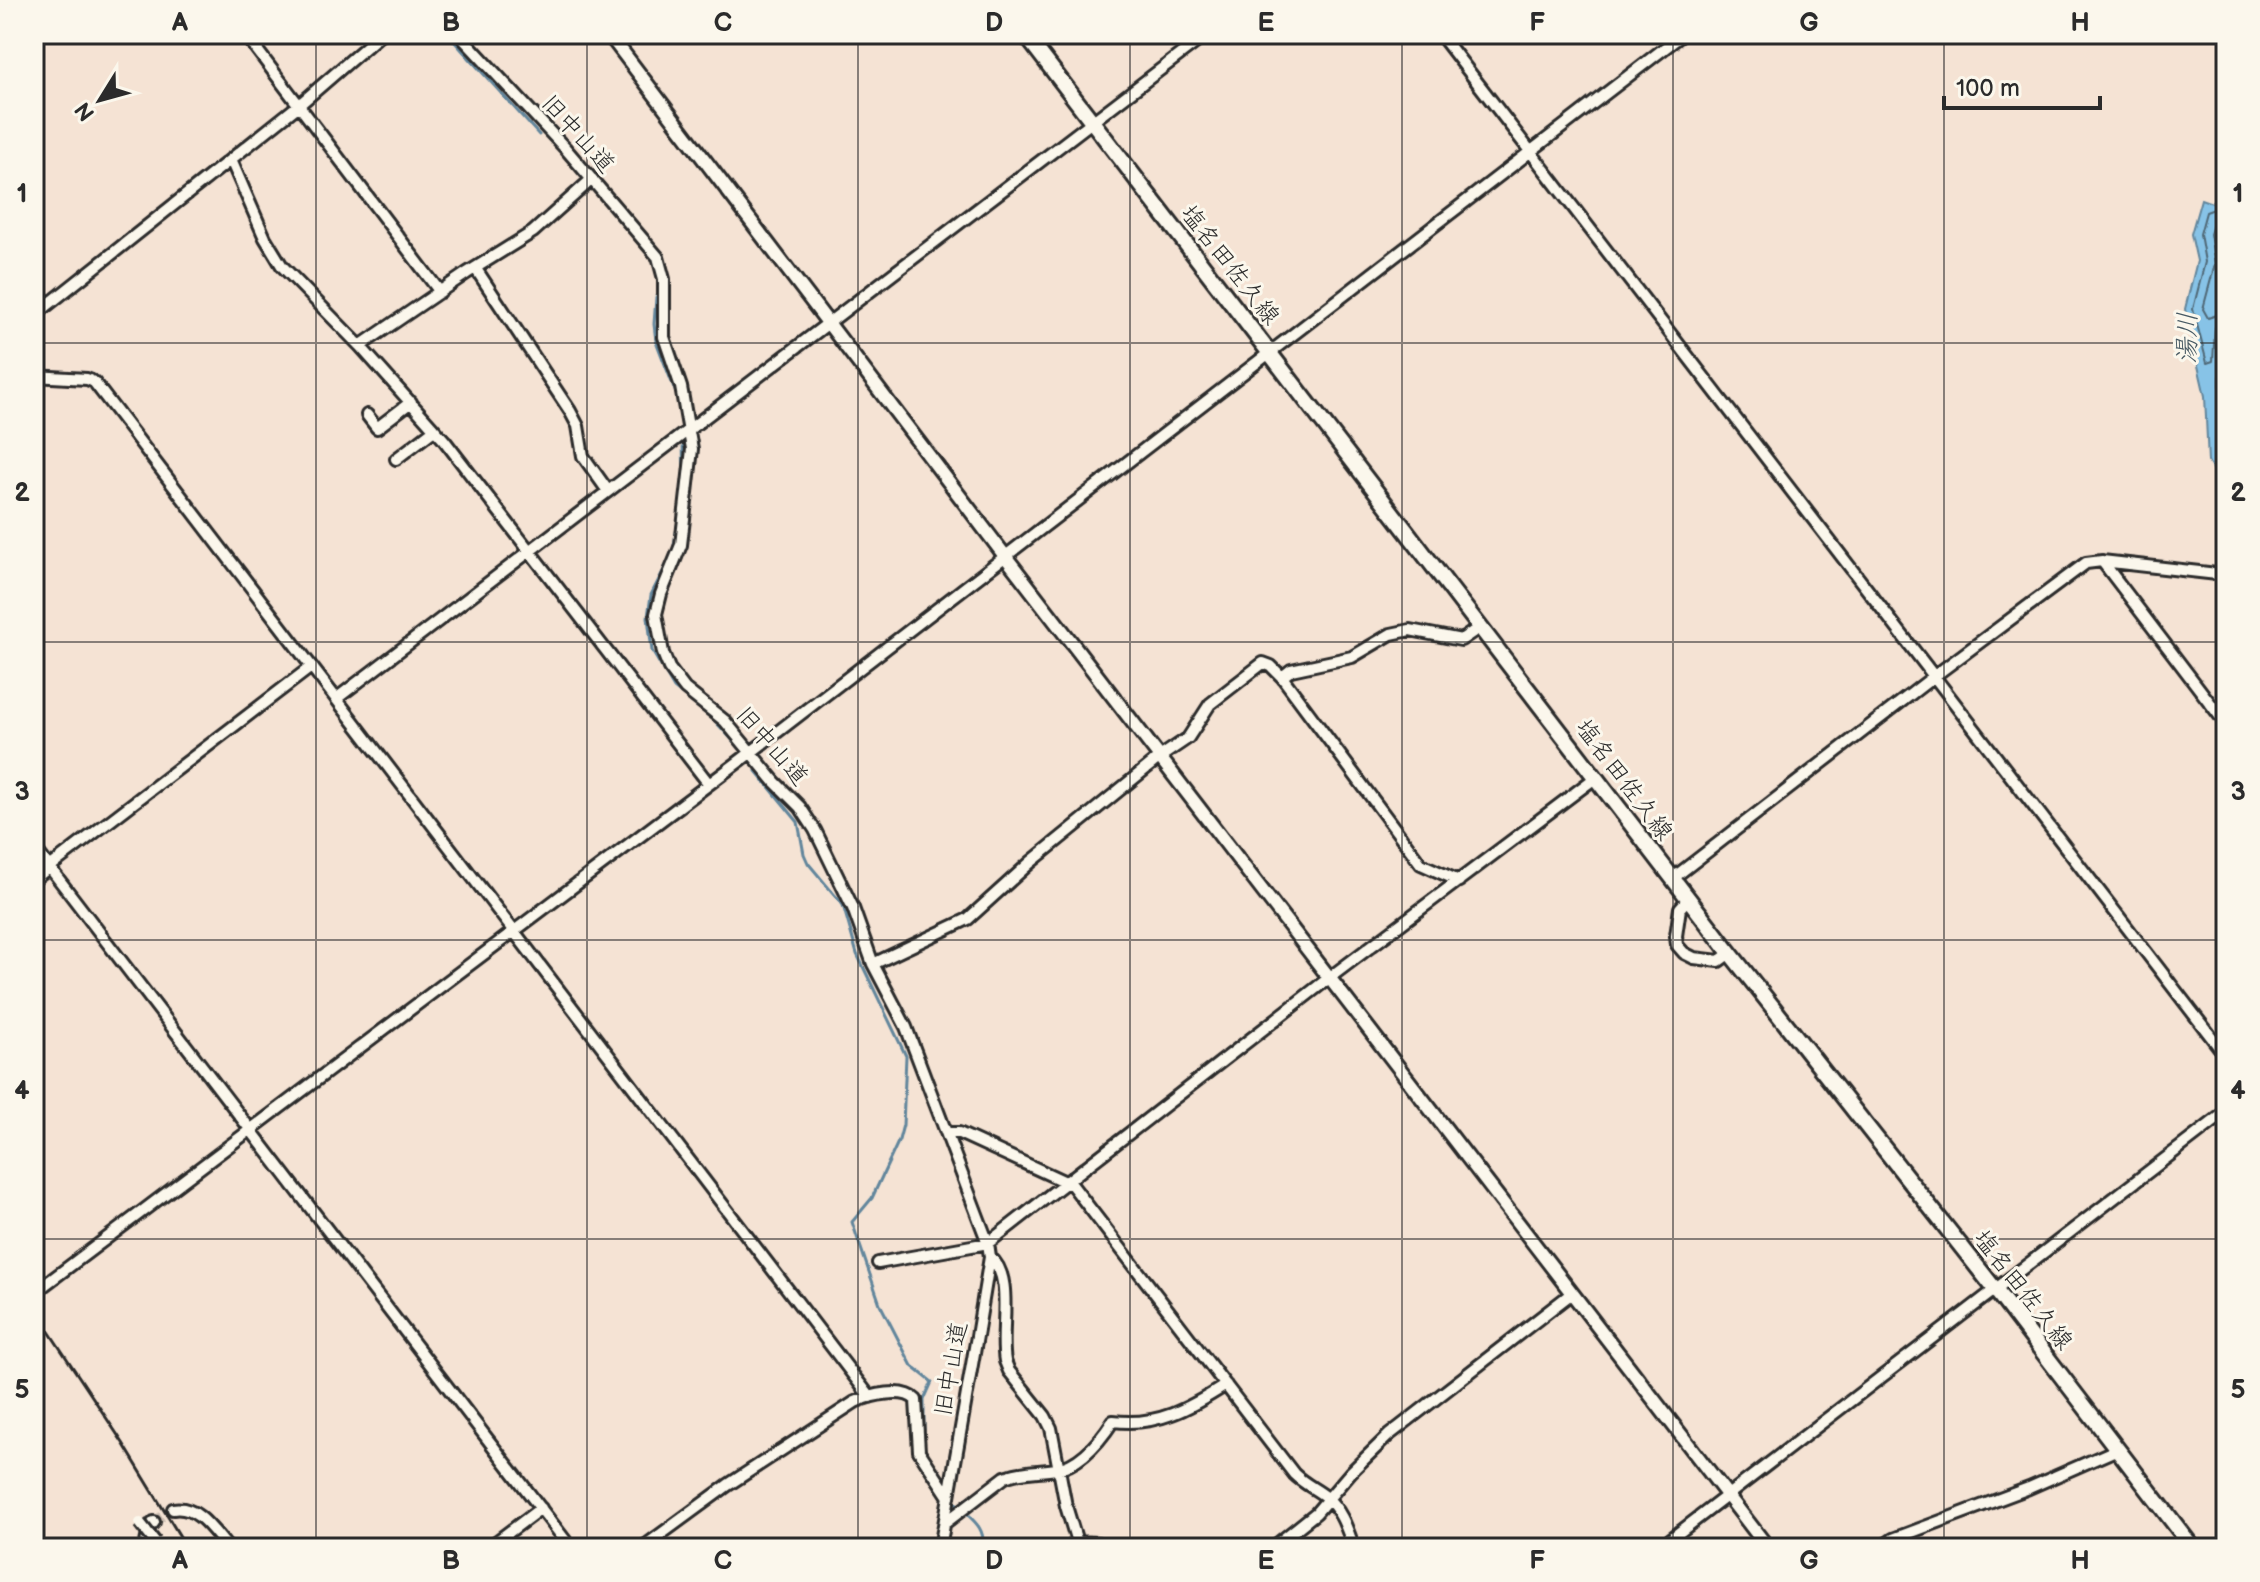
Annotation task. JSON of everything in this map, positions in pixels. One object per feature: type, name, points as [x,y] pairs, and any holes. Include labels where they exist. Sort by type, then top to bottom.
[{"type":"main road","name":"塩名田佐久線","points":[[1025,34],[1672,879],[1994,1288],[2193,1548]]},
{"type":"street","points":[[245,34],[440,292]]},
{"type":"street","points":[[34,316],[299,105],[381,34]]},
{"type":"street","name":"旧中山道","points":[[459,34],[592,179],[658,257],[664,279],[666,349],[681,387],[690,430],[691,462],[681,545],[658,606],[656,624],[659,639],[669,668],[678,681],[725,721],[800,807],[815,830],[853,908],[873,964],[906,1027],[988,1243],[990,1257],[940,1548]]},
{"type":"street","points":[[609,34],[1005,556],[1768,1548]]},
{"type":"street","points":[[336,699],[1207,34]]},
{"type":"street","points":[[1440,34],[2226,1056]]},
{"type":"street","points":[[34,1293],[751,752],[1683,34]]},
{"type":"street","points":[[231,160],[265,238],[282,266],[411,402],[709,784]]},
{"type":"street","points":[[360,346],[533,232],[592,179]]},
{"type":"street","points":[[476,269],[570,411],[578,426],[583,456],[608,491]]},
{"type":"street","points":[[34,287],[48,305]]},
{"type":"street","points":[[34,376],[94,382],[870,1397]]},
{"type":"street","points":[[367,415],[377,428],[411,402]]},
{"type":"street","points":[[396,459],[434,430]]},
{"type":"street","points":[[2102,561],[2226,724]]},
{"type":"street","points":[[1672,879],[2086,563],[2102,561],[2226,575]]},
{"type":"street","points":[[1282,677],[1291,670],[1352,657],[1391,634],[1410,630],[1461,640],[1480,627]]},
{"type":"street","points":[[873,964],[968,919],[1031,862],[1160,757],[1188,738],[1210,704],[1267,663],[1282,677],[1421,864],[1459,881]]},
{"type":"street","points":[[34,879],[311,667]]},
{"type":"street","points":[[878,1263],[988,1243],[1329,978],[1595,778]]},
{"type":"street","points":[[34,847],[571,1548]]},
{"type":"street","points":[[1688,899],[1680,908],[1677,945],[1694,958],[1719,961],[1730,953]]},
{"type":"street","points":[[1659,1548],[2226,1112]]},
{"type":"street","points":[[947,1133],[959,1133],[1066,1181],[1294,1474],[1327,1498],[1345,1523],[1354,1548]]},
{"type":"street","points":[[990,1257],[1003,1279],[1005,1361],[1009,1371],[1045,1416],[1056,1442],[1075,1545],[1097,1543],[1106,1548]]},
{"type":"street","points":[[1272,1548],[1300,1528],[1389,1435],[1572,1293]]},
{"type":"street","points":[[945,1523],[1005,1477],[1060,1469],[1093,1448],[1113,1421],[1141,1424],[1153,1421],[1206,1398],[1226,1385]]},
{"type":"street","points":[[642,1548],[728,1485],[855,1402],[870,1397],[903,1393],[912,1395],[916,1400],[919,1451],[949,1497]]},
{"type":"street","points":[[1880,1548],[1893,1539],[2029,1488],[2118,1449]]},
{"type":"street","points":[[173,1509],[182,1508],[197,1514],[228,1548]]},
{"type":"street","points":[[488,1548],[541,1508]]},
{"type":"street","points":[[139,1521],[152,1546]]},
{"type":"street","points":[[152,1546],[146,1537],[154,1522]]},
{"type":"water","name":"湯川","points":[[2226,182],[2226,292],[2223,299],[2220,384],[2226,434],[2226,492],[2208,462],[2205,396],[2185,309],[2197,261],[2191,234],[2201,199],[2212,203]]},
{"type":"waterway","points":[[452,39],[539,135]]},
{"type":"waterway","points":[[656,297],[656,341],[679,401],[682,429]]},
{"type":"waterway","points":[[683,442],[684,482],[673,552],[651,595],[648,617],[652,651],[674,688],[714,720],[735,743]]},
{"type":"waterway","points":[[756,771],[798,822],[808,863],[843,905],[857,954],[906,1056],[903,1125],[899,1140],[872,1198],[852,1222],[880,1304],[912,1366],[932,1382],[924,1400],[924,1449],[929,1457]]},
{"type":"waterway","points":[[953,1499],[978,1526],[983,1548]]},
{"type":"tunnel","points":[[154,1522],[173,1509]]},
{"type":"railway","points":[[34,1309],[123,1443],[187,1548]]}]
